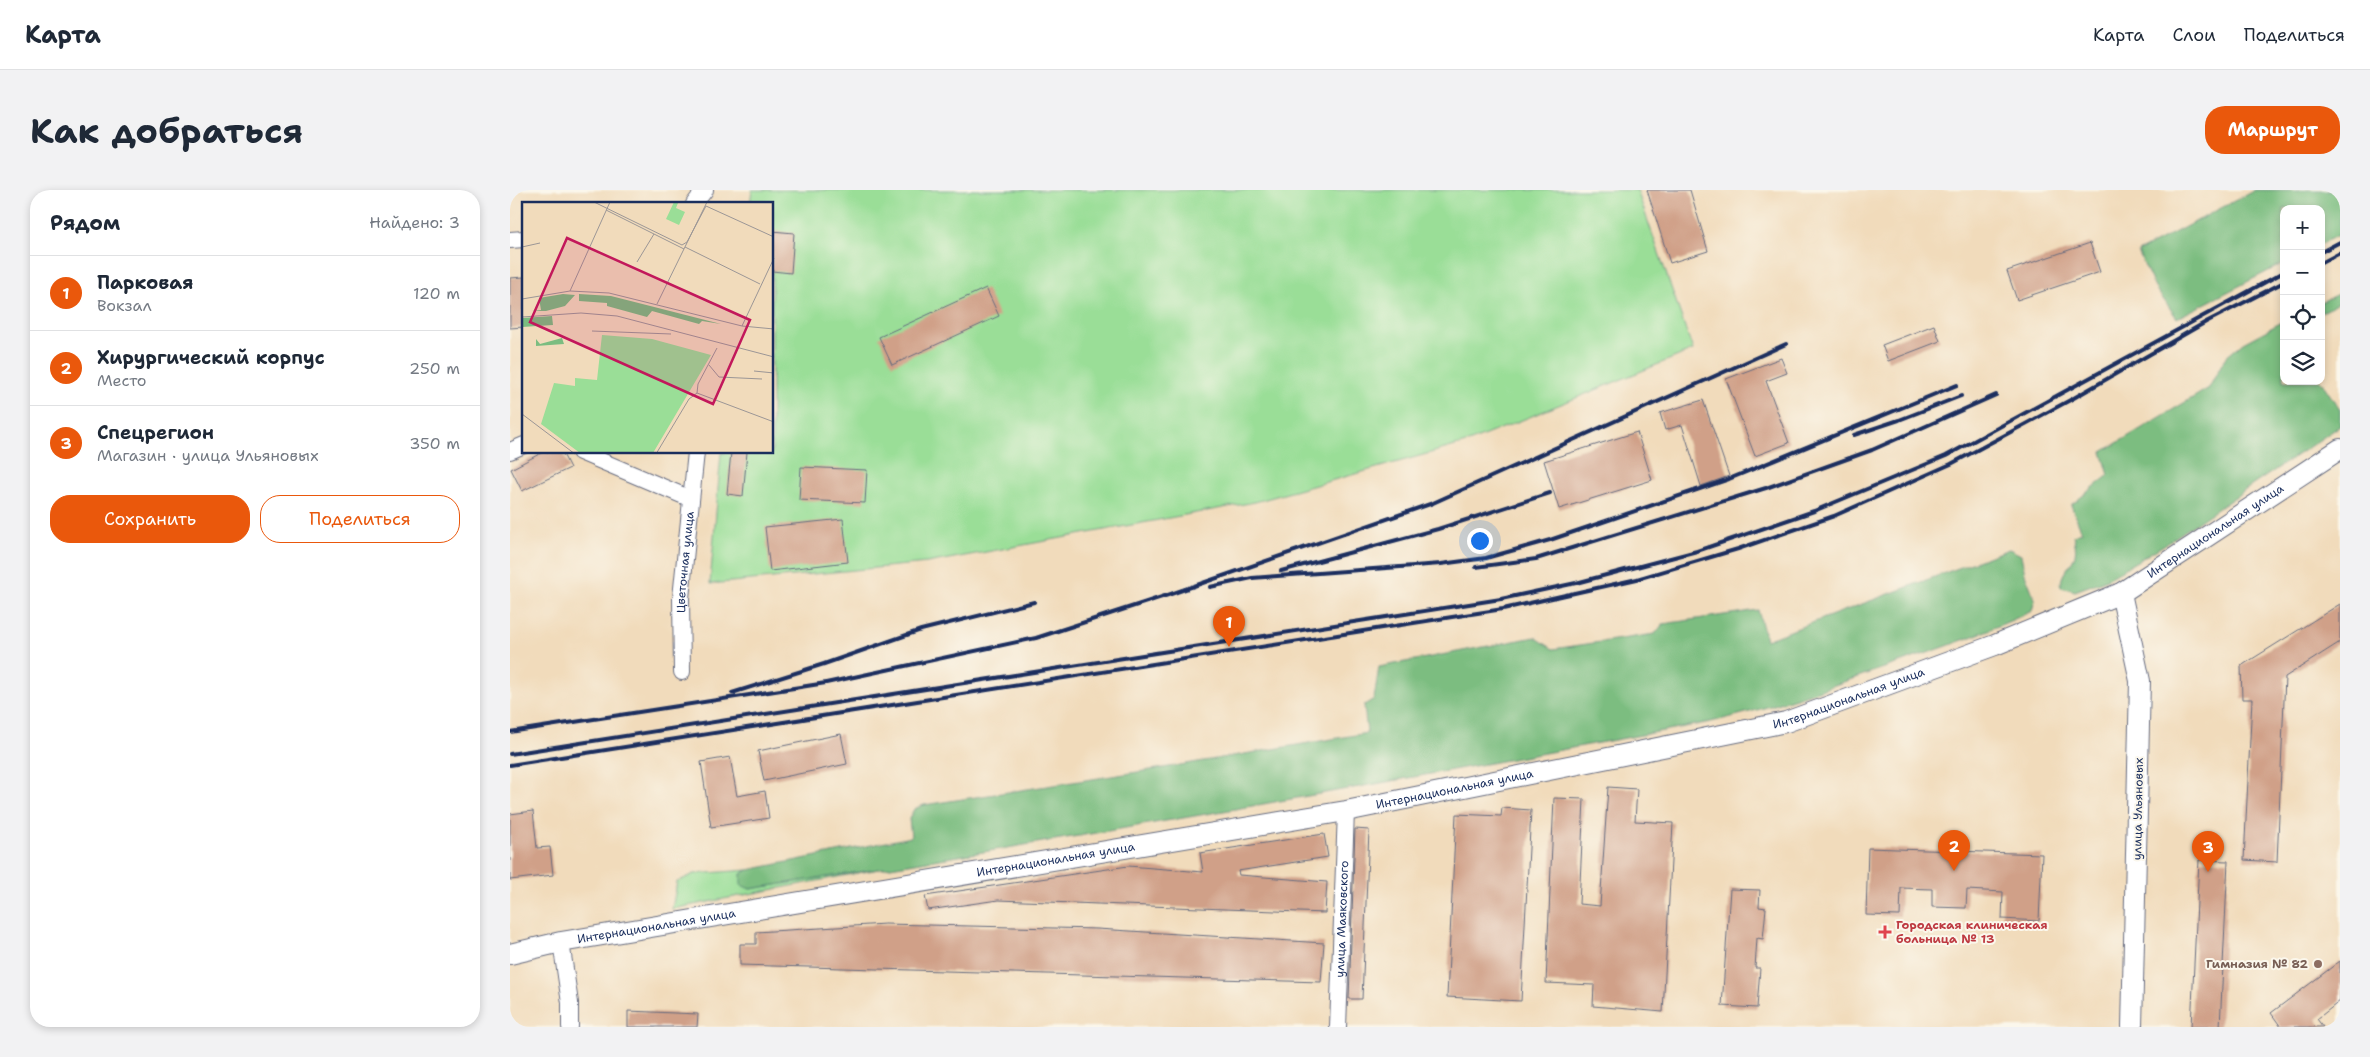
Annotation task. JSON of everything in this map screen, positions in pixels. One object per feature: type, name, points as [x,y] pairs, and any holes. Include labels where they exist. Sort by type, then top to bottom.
[{"type":"main road","name":"Интернациональная улица","points":[[510,954],[561,942],[1346,811],[1786,722],[1995,645],[2121,593],[2340,449]]},
{"type":"main road","name":"улица Ульяновых","points":[[2121,593],[2140,681],[2132,1027]]},
{"type":"street","points":[[696,202],[705,190]]},
{"type":"street","points":[[510,451],[522,446]]},
{"type":"street","points":[[585,454],[691,499]]},
{"type":"street","name":"Цветочная улица","points":[[682,672],[681,598],[696,454]]},
{"type":"street","name":"улица Маяковского","points":[[1338,1027],[1346,811]]},
{"type":"street","points":[[561,942],[570,1003],[570,1027]]},
{"type":"green space","points":[[752,190],[1637,190],[1693,350],[1466,443],[1255,502],[927,563],[710,584],[721,454],[774,454],[774,202],[750,202]]},
{"type":"green space","points":[[2255,190],[2340,190],[2340,234],[2325,242],[2325,205],[2280,205],[2280,265],[2177,318],[2155,288],[2138,252]]},
{"type":"green space","points":[[2340,293],[2340,302],[2325,311],[2325,300]]},
{"type":"green space","points":[[2280,323],[2280,385],[2324,385],[2340,410],[2340,426],[2164,545],[2105,580],[2075,591],[2061,587],[2064,574],[2075,553],[2073,535],[2082,532],[2071,505],[2109,475],[2102,452],[2209,388],[2225,358],[2243,343]]},
{"type":"green space","points":[[2009,549],[2021,555],[2025,574],[2035,599],[2032,611],[1933,651],[1792,699],[1732,717],[1472,767],[1232,810],[750,889],[741,885],[741,874],[748,870],[911,837],[909,819],[914,809],[924,805],[1157,769],[1367,733],[1364,705],[1374,699],[1379,667],[1535,637],[1553,649],[1655,634],[1663,624],[1758,610],[1766,640]]},
{"type":"green space","points":[[884,868],[672,909],[677,882],[694,874],[748,870],[741,874],[750,889]]},
{"type":"building","points":[[1647,190],[1690,190],[1708,251],[1670,263]]},
{"type":"building","points":[[774,231],[794,233],[791,273],[774,271]]},
{"type":"building","points":[[2090,243],[2100,272],[2017,300],[2007,271]]},
{"type":"building","points":[[522,277],[522,327],[510,328],[510,278]]},
{"type":"building","points":[[986,288],[999,316],[892,365],[879,337]]},
{"type":"building","points":[[1934,325],[1940,341],[1888,361],[1882,345]]},
{"type":"building","points":[[1781,358],[1787,373],[1766,381],[1789,443],[1755,456],[1726,379]]},
{"type":"building","points":[[1703,400],[1729,476],[1701,486],[1682,425],[1665,430],[1660,413]]},
{"type":"building","points":[[1637,432],[1652,480],[1559,509],[1544,461]]},
{"type":"building","points":[[539,454],[563,454],[570,468],[522,491],[511,469]]},
{"type":"building","points":[[731,454],[747,454],[743,496],[727,494]]},
{"type":"building","points":[[801,467],[867,470],[865,503],[799,500]]},
{"type":"building","points":[[843,519],[848,562],[770,571],[765,527]]},
{"type":"building","points":[[2340,604],[2340,642],[2285,677],[2277,862],[2244,860],[2252,699],[2242,699],[2241,666]]},
{"type":"building","points":[[841,734],[847,764],[764,781],[758,751]]},
{"type":"building","points":[[730,757],[737,796],[765,791],[769,818],[711,827],[701,762]]},
{"type":"building","points":[[1608,787],[1637,789],[1635,821],[1673,823],[1663,1012],[1593,1006],[1594,985],[1546,983],[1554,798],[1584,799],[1579,904],[1600,906]]},
{"type":"building","points":[[1502,808],[1531,810],[1521,1001],[1447,997],[1456,814],[1501,816]]},
{"type":"building","points":[[533,811],[537,848],[550,847],[553,875],[510,880],[510,814]]},
{"type":"building","points":[[1355,829],[1369,830],[1362,999],[1349,999]]},
{"type":"building","points":[[1324,834],[1328,857],[1238,871],[1239,875],[1327,882],[1325,913],[998,900],[928,910],[925,896],[1128,866],[1203,872],[1200,853]]},
{"type":"building","points":[[1868,848],[2042,854],[2039,921],[2002,919],[2003,892],[1967,890],[1966,908],[1932,907],[1932,889],[1901,888],[1900,916],[1866,915]]},
{"type":"building","points":[[2199,860],[2228,861],[2220,1027],[2191,1027]]},
{"type":"building","points":[[1730,889],[1760,890],[1759,907],[1766,908],[1763,939],[1757,938],[1755,968],[1760,968],[1757,1008],[1722,1006]]},
{"type":"building","points":[[885,924],[1097,929],[1324,943],[1321,982],[740,965],[740,944],[756,944],[756,932]]},
{"type":"building","points":[[2340,961],[2340,1001],[2317,1019],[2323,1027],[2281,1027],[2271,1013]]},
{"type":"building","points":[[628,1011],[698,1014],[697,1027],[628,1027]]},
{"type":"railway","points":[[2325,250],[2340,242]]},
{"type":"railway","points":[[2325,261],[2340,253]]},
{"type":"railway","points":[[510,754],[1501,599],[1576,583],[1697,551],[1814,511],[1946,456],[2280,274]]},
{"type":"railway","points":[[510,765],[1503,609],[1637,579],[1738,549],[1834,516],[1951,464],[2072,399],[2206,322],[2280,284]]},
{"type":"railway","points":[[510,732],[826,683],[1036,638],[1168,595],[1433,503],[1786,344]]},
{"type":"railway","points":[[1210,587],[1252,578],[1441,564],[1486,558],[1550,540],[1729,479],[1957,385]]},
{"type":"railway","points":[[1476,567],[1536,559],[1766,488],[1872,450],[1996,395]]},
{"type":"railway","points":[[1854,435],[1961,396]]},
{"type":"railway","points":[[1281,571],[1438,529],[1550,493]]},
{"type":"railway","points":[[732,693],[824,664],[921,630],[1034,602]]},
{"type":"place","name":"Парковая","points":[[1229,647]]},
{"type":"place","name":"Хирургический корпус","points":[[1954,871]]},
{"type":"place","name":"Спецрегион","points":[[2208,872]]},
{"type":"place","name":"Городская клиническая больница № 13","points":[[1885,932]]},
{"type":"place","name":"Гимназия № 82","points":[[2318,964]]}]
